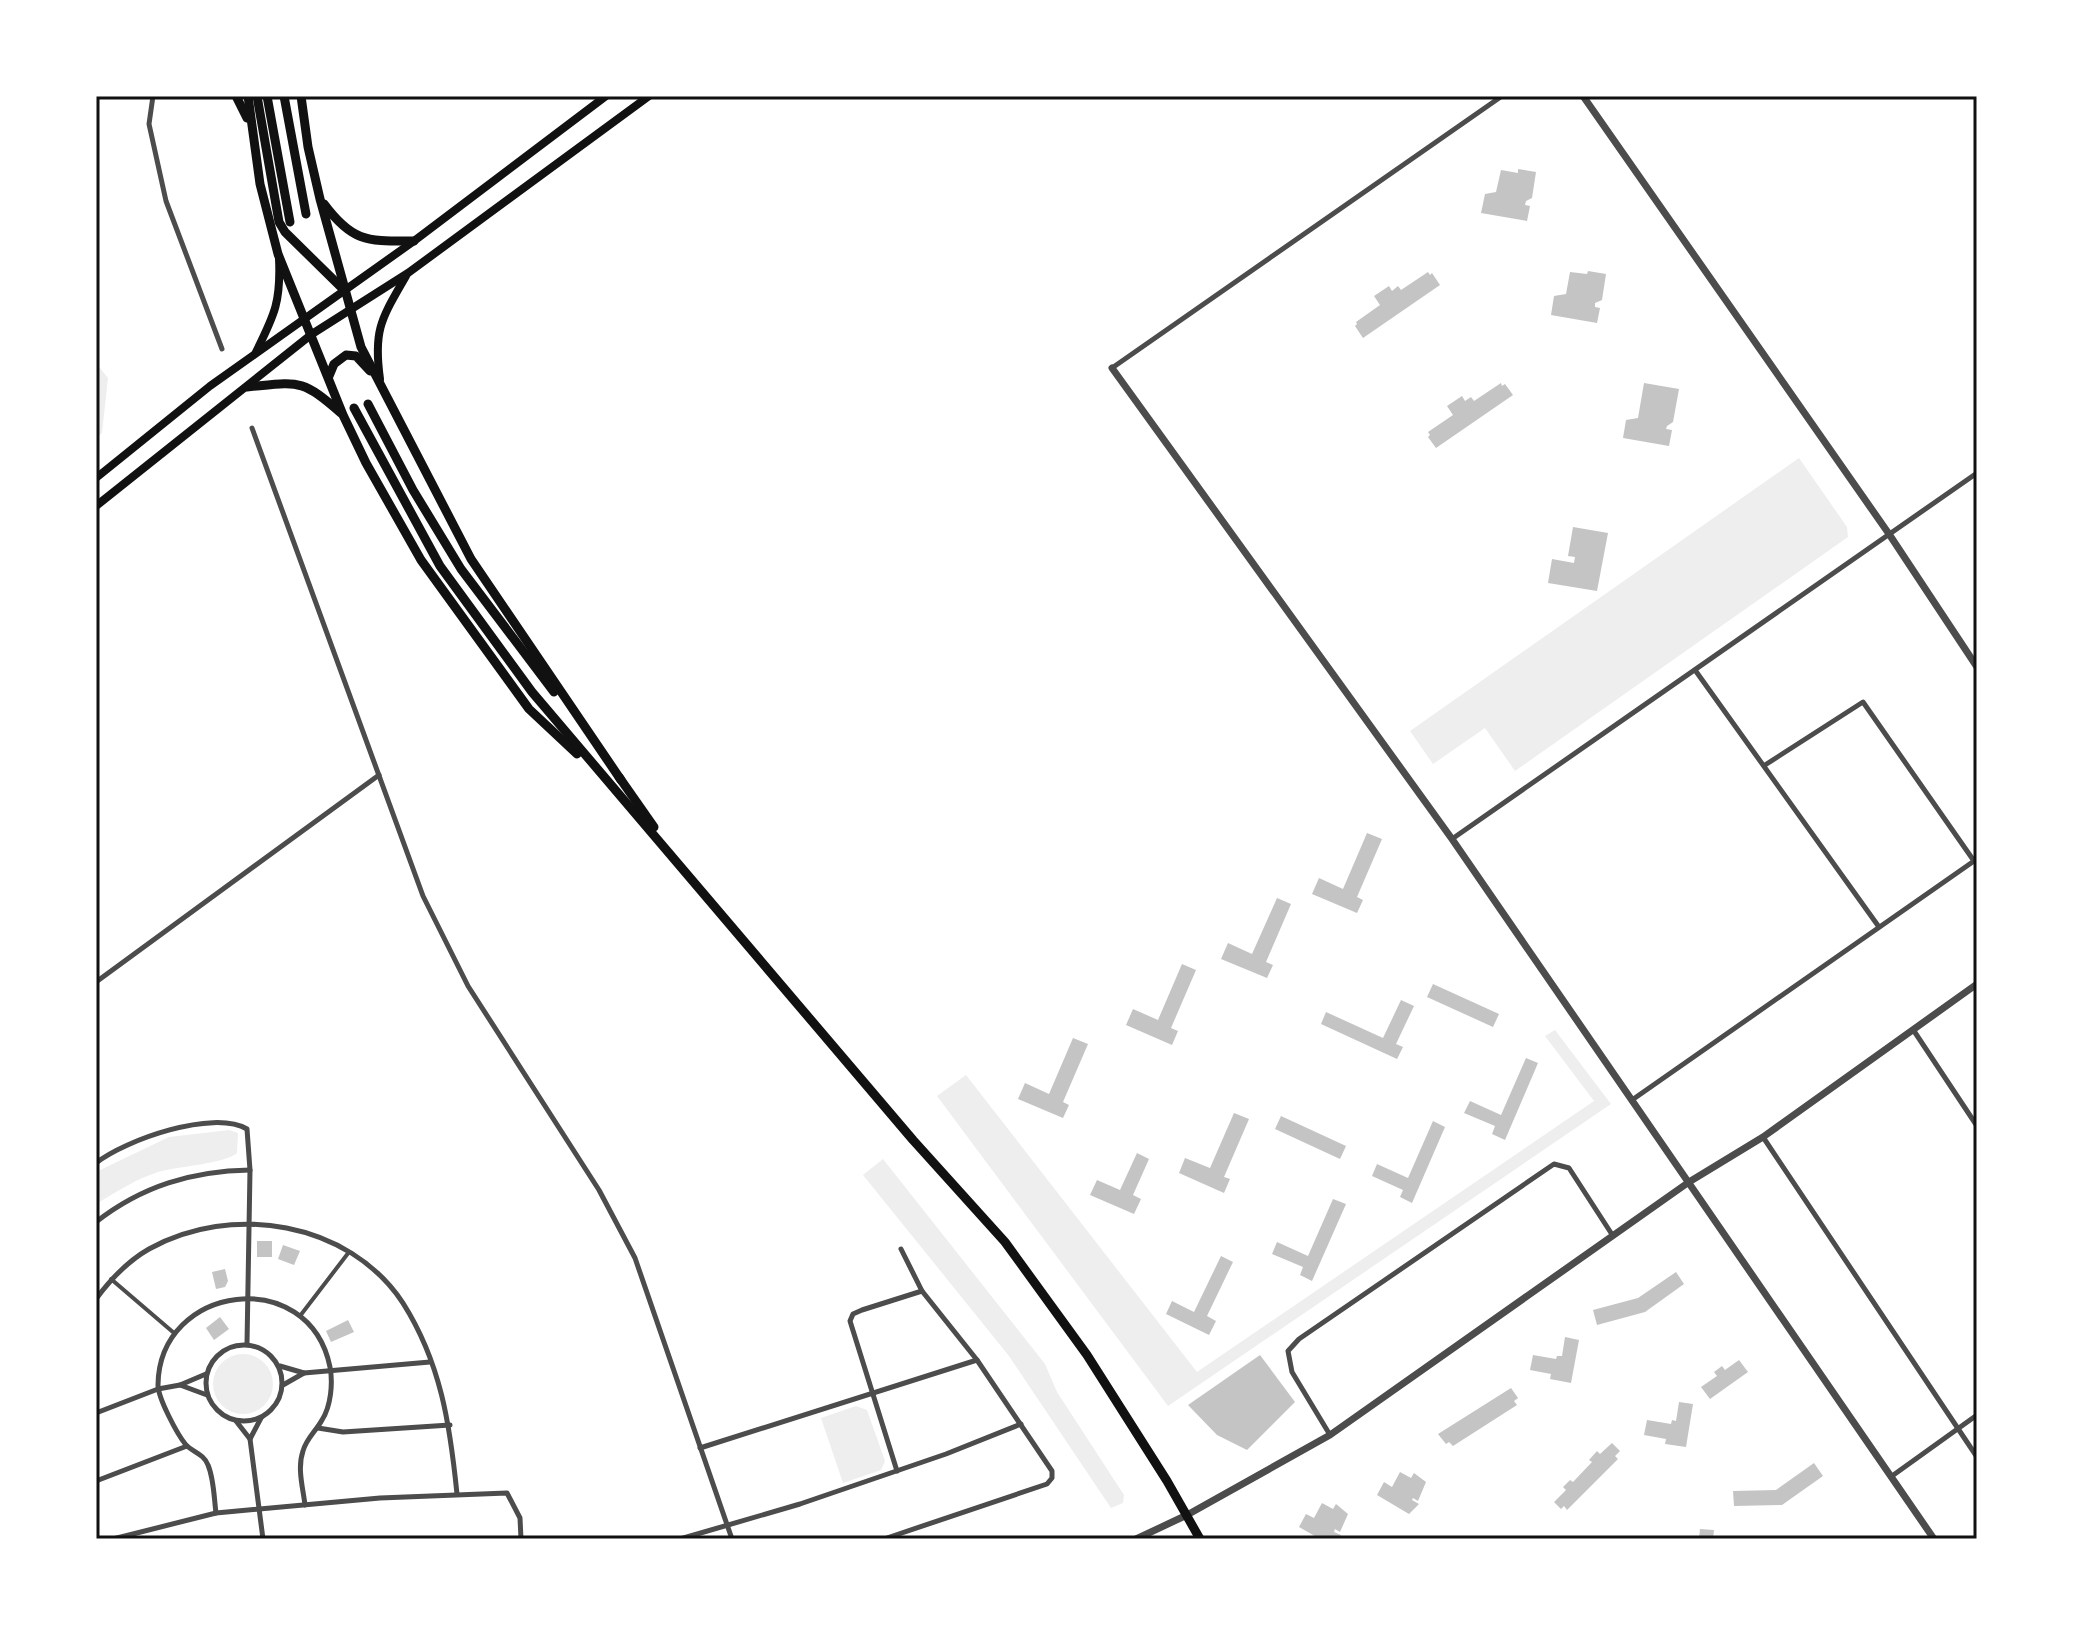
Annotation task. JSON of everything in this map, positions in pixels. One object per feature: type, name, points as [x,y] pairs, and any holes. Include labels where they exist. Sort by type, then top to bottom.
[{"type":"main road","points":[[236,96],[251,126]]},
{"type":"main road","points":[[248,96],[260,184],[278,254],[343,415],[391,511],[421,560],[529,709],[609,784]]},
{"type":"main road","points":[[257,96],[279,222],[285,232],[345,291]]},
{"type":"main road","points":[[267,96],[290,222]]},
{"type":"main road","points":[[284,96],[306,214]]},
{"type":"main road","points":[[301,96],[320,199],[361,347],[471,559],[681,866]]},
{"type":"main road","points":[[96,478],[210,386],[414,241],[606,96]]},
{"type":"main road","points":[[96,506],[312,334],[408,273],[649,96]]},
{"type":"main road","points":[[320,199],[350,233],[385,241],[414,241]]},
{"type":"main road","points":[[255,354],[277,307],[280,290],[278,254]]},
{"type":"main road","points":[[380,381],[376,349],[379,326],[408,273]]},
{"type":"main road","points":[[329,376],[340,358],[353,355],[380,381]]},
{"type":"main road","points":[[247,387],[302,384],[314,390],[343,415]]},
{"type":"main road","points":[[368,404],[413,490],[461,569],[621,780]]},
{"type":"main road","points":[[354,408],[440,566],[532,692],[913,1140],[1005,1242],[1087,1355],[1200,1539]]},
{"type":"street","points":[[153,96],[149,124],[166,201],[222,349]]},
{"type":"street","points":[[1502,96],[1112,368],[1452,839],[1934,1539]]},
{"type":"street","points":[[1583,96],[1889,534],[1977,667]]},
{"type":"street","points":[[252,428],[423,896],[485,1014],[599,1190],[635,1258],[732,1539]]},
{"type":"street","points":[[1452,839],[1977,473]]},
{"type":"street","points":[[1695,670],[1879,927]]},
{"type":"street","points":[[1632,1100],[1974,861],[1863,702],[1765,765]]},
{"type":"street","points":[[96,982],[379,775]]},
{"type":"street","points":[[1136,1539],[1187,1515],[1330,1435],[1689,1182],[1763,1137],[1977,984]]},
{"type":"street","points":[[1914,1031],[1977,1126]]},
{"type":"street","points":[[96,1163],[107,1155],[167,1130],[227,1123],[247,1129],[250,1170],[247,1344]]},
{"type":"street","points":[[1763,1137],[1977,1457]]},
{"type":"street","points":[[1330,1435],[1290,1366],[1288,1351],[1299,1339],[1554,1164],[1569,1168],[1613,1236]]},
{"type":"street","points":[[96,1222],[127,1199],[177,1178],[250,1170]]},
{"type":"street","points":[[96,1299],[111,1279],[146,1251],[178,1235],[216,1225],[250,1223],[281,1226],[316,1236],[349,1252],[378,1273],[402,1302],[418,1330],[450,1425],[457,1494]]},
{"type":"street","points":[[884,1539],[1047,1484],[1052,1478],[1052,1471],[977,1360],[922,1291],[901,1249]]},
{"type":"street","points":[[300,1316],[349,1252]]},
{"type":"street","points":[[111,1279],[174,1333]]},
{"type":"street","points":[[897,1471],[850,1321],[853,1314],[922,1291]]},
{"type":"street","points":[[216,1513],[208,1464],[199,1453],[187,1446],[158,1389],[162,1358],[174,1333],[197,1314],[221,1301],[248,1297],[271,1301],[300,1316],[325,1349],[331,1370],[331,1393],[324,1418],[303,1448],[300,1464],[305,1505]]},
{"type":"street","points":[[262,1417],[244,1422],[236,1420],[220,1413],[208,1395],[207,1373],[216,1357],[226,1349],[247,1344],[263,1350],[278,1365],[304,1373],[431,1362]]},
{"type":"street","points":[[700,1448],[977,1360]]},
{"type":"street","points":[[250,1439],[262,1417],[276,1404],[282,1386],[278,1365]]},
{"type":"street","points":[[96,1413],[207,1373]]},
{"type":"street","points":[[282,1386],[304,1373]]},
{"type":"street","points":[[180,1385],[208,1395]]},
{"type":"street","points":[[1892,1476],[1977,1415]]},
{"type":"street","points":[[236,1420],[250,1439],[263,1539]]},
{"type":"street","points":[[680,1539],[897,1471],[1021,1424]]},
{"type":"street","points":[[317,1427],[343,1432],[450,1425]]},
{"type":"street","points":[[96,1481],[187,1446]]},
{"type":"street","points":[[113,1539],[216,1513],[457,1494],[507,1493],[520,1518],[521,1539]]},
{"type":"shaded area","points":[[96,363],[108,378],[102,433],[96,438]]},
{"type":"shaded area","points":[[1799,458],[1847,527],[1848,537],[1515,771],[1485,728],[1433,764],[1410,731]]},
{"type":"shaded area","points":[[1555,1030],[1611,1104],[1168,1406],[937,1096],[966,1075],[1197,1372],[1594,1101],[1545,1036]]},
{"type":"shaded area","points":[[229,1130],[238,1133],[237,1153],[231,1157],[158,1172],[96,1204],[96,1172],[169,1137]]},
{"type":"shaded area","points":[[883,1159],[1045,1364],[1057,1392],[1124,1495],[1123,1503],[1111,1508],[1009,1356],[863,1175]]},
{"type":"shaded area","points":[[243,1354],[264,1363],[273,1384],[264,1405],[243,1414],[222,1405],[213,1384],[222,1363]]},
{"type":"shaded area","points":[[856,1406],[867,1410],[885,1461],[881,1470],[843,1483],[821,1418]]},
{"type":"building","points":[[1518,169],[1536,172],[1532,198],[1525,205],[1530,206],[1527,221],[1481,213],[1485,194],[1496,192],[1501,170],[1518,173]]},
{"type":"building","points":[[1588,271],[1606,274],[1602,300],[1595,303],[1595,307],[1600,308],[1597,323],[1551,315],[1554,296],[1566,294],[1570,272],[1587,274]]},
{"type":"building","points":[[1428,272],[1440,285],[1363,338],[1355,326],[1356,322],[1380,305],[1374,296],[1389,286],[1392,291],[1398,286],[1401,290]]},
{"type":"building","points":[[1501,383],[1513,395],[1436,448],[1428,432],[1453,415],[1447,406],[1462,396],[1465,401],[1471,397],[1474,401]]},
{"type":"building","points":[[1644,383],[1679,389],[1673,422],[1666,429],[1672,430],[1669,446],[1623,438],[1626,420],[1638,418]]},
{"type":"building","points":[[1573,527],[1608,533],[1597,591],[1548,583],[1552,559],[1574,563],[1575,557],[1568,556]]},
{"type":"building","points":[[1367,833],[1382,839],[1357,897],[1363,900],[1357,913],[1312,894],[1319,878],[1343,889]]},
{"type":"building","points":[[1277,898],[1291,904],[1266,962],[1273,965],[1267,978],[1221,959],[1228,943],[1252,954]]},
{"type":"building","points":[[1182,964],[1196,970],[1171,1028],[1178,1031],[1172,1045],[1126,1025],[1133,1009],[1158,1020]]},
{"type":"building","points":[[1433,984],[1499,1014],[1493,1027],[1427,997]]},
{"type":"building","points":[[1401,1000],[1414,1006],[1396,1044],[1403,1047],[1397,1059],[1321,1024],[1326,1012],[1383,1038]]},
{"type":"building","points":[[1073,1038],[1088,1044],[1063,1102],[1069,1105],[1063,1118],[1018,1099],[1025,1083],[1049,1094]]},
{"type":"building","points":[[1526,1058],[1538,1063],[1505,1140],[1492,1134],[1495,1126],[1464,1113],[1470,1101],[1501,1115]]},
{"type":"building","points":[[1234,1113],[1249,1119],[1224,1177],[1230,1179],[1224,1193],[1179,1173],[1185,1158],[1210,1168]]},
{"type":"building","points":[[1281,1116],[1346,1146],[1340,1159],[1275,1129]]},
{"type":"building","points":[[1433,1121],[1445,1127],[1412,1203],[1400,1197],[1403,1190],[1372,1176],[1377,1164],[1408,1178]]},
{"type":"building","points":[[1137,1153],[1149,1159],[1133,1195],[1141,1199],[1134,1214],[1090,1195],[1097,1180],[1120,1190]]},
{"type":"building","points":[[1333,1199],[1346,1204],[1312,1281],[1300,1275],[1303,1267],[1272,1254],[1277,1242],[1308,1256]]},
{"type":"building","points":[[257,1241],[272,1241],[272,1257],[257,1257]]},
{"type":"building","points":[[283,1245],[300,1251],[294,1265],[278,1259]]},
{"type":"building","points":[[1221,1256],[1233,1262],[1207,1316],[1216,1321],[1209,1335],[1166,1314],[1172,1301],[1194,1312]]},
{"type":"building","points":[[225,1269],[228,1281],[225,1287],[216,1289],[212,1272]]},
{"type":"building","points":[[1676,1272],[1684,1284],[1645,1312],[1597,1325],[1593,1310],[1638,1298]]},
{"type":"building","points":[[220,1317],[229,1329],[214,1340],[206,1328]]},
{"type":"building","points":[[348,1320],[354,1332],[331,1342],[326,1331]]},
{"type":"building","points":[[1565,1337],[1579,1340],[1571,1383],[1550,1379],[1551,1374],[1530,1370],[1533,1355],[1556,1359],[1562,1356]]},
{"type":"building","points":[[1260,1355],[1295,1402],[1247,1450],[1217,1435],[1188,1405]]},
{"type":"building","points":[[1739,1360],[1748,1372],[1710,1399],[1701,1387],[1717,1376],[1714,1372],[1722,1366],[1725,1370]]},
{"type":"building","points":[[1511,1388],[1518,1398],[1514,1401],[1517,1405],[1453,1446],[1449,1442],[1446,1444],[1438,1434]]},
{"type":"building","points":[[1679,1402],[1693,1404],[1686,1447],[1665,1444],[1666,1439],[1644,1435],[1647,1420],[1671,1424],[1672,1420],[1676,1421]]},
{"type":"building","points":[[1612,1443],[1620,1451],[1615,1456],[1618,1459],[1567,1510],[1564,1506],[1561,1509],[1554,1502],[1566,1490],[1563,1487],[1570,1480],[1573,1482],[1592,1462],[1589,1460],[1597,1451],[1600,1454]]},
{"type":"building","points":[[1814,1463],[1823,1476],[1782,1505],[1734,1506],[1733,1491],[1776,1490]]},
{"type":"building","points":[[1400,1472],[1411,1478],[1414,1473],[1426,1482],[1418,1501],[1412,1500],[1419,1504],[1409,1514],[1377,1495],[1384,1482],[1392,1487]]},
{"type":"building","points":[[1322,1503],[1333,1509],[1336,1504],[1348,1514],[1340,1532],[1335,1529],[1334,1532],[1341,1535],[1339,1539],[1320,1539],[1299,1527],[1306,1514],[1314,1518]]},
{"type":"building","points":[[1700,1529],[1714,1530],[1713,1539],[1699,1539]]}]
